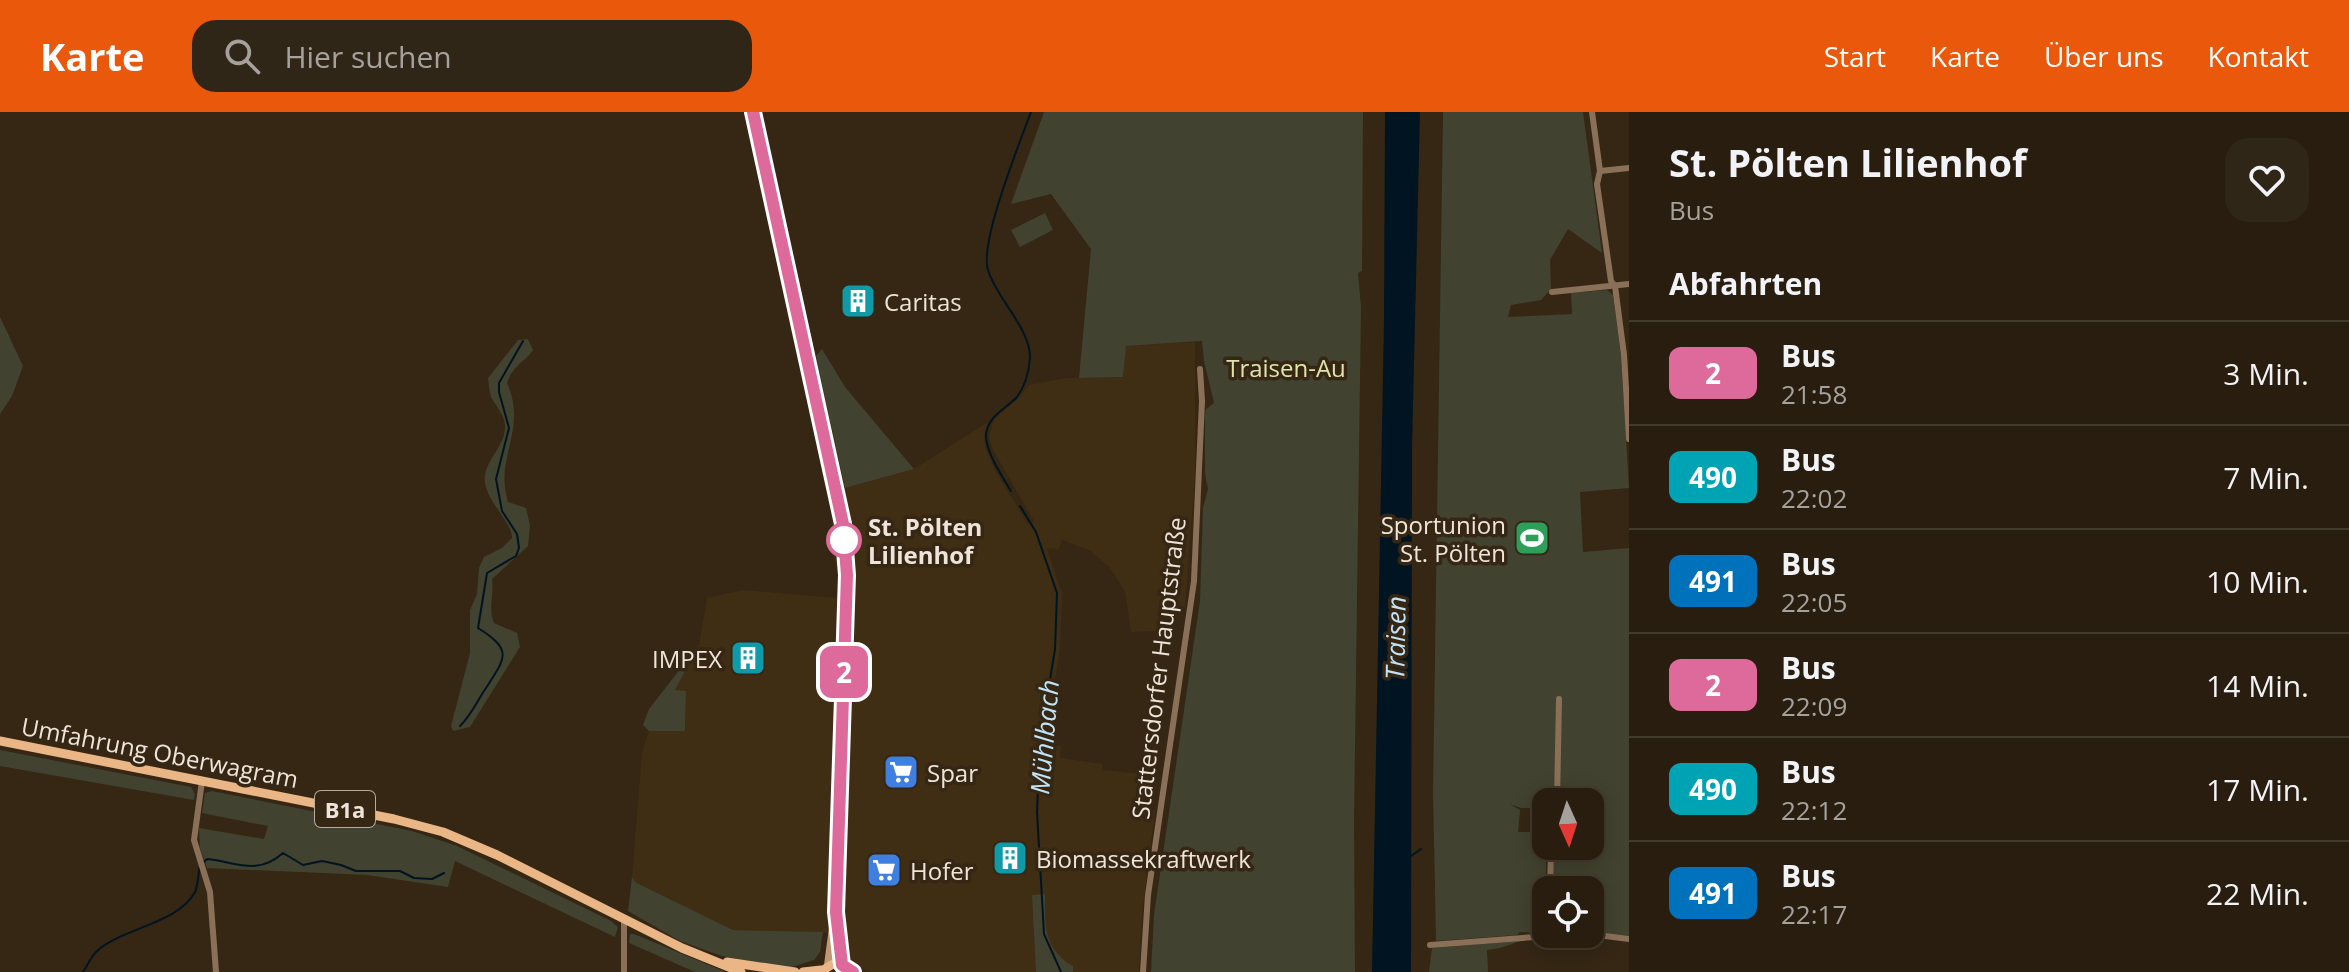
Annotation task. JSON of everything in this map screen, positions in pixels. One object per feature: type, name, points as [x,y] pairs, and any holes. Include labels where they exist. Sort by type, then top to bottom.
[{"type":"main road","points":[[753,112],[843,524],[847,575],[836,912],[823,969]]},
{"type":"main road","name":"Umfahrung Oberwagram","points":[[0,741],[394,819],[443,832],[497,855],[624,919]]},
{"type":"main road","points":[[803,972],[848,970],[836,912]]},
{"type":"main road","name":"B1a","points":[[624,919],[682,948],[737,969],[795,972]]},
{"type":"street","points":[[1592,112],[1600,171],[1597,184],[1611,281],[1615,286],[1627,355],[1629,439]]},
{"type":"street","points":[[1600,171],[1629,168]]},
{"type":"street","points":[[1552,292],[1629,284]]},
{"type":"street","name":"Stattersdorfer Hauptstraße","points":[[1143,972],[1148,895],[1194,581],[1202,401],[1200,369]]},
{"type":"street","points":[[1557,788],[1559,699]]},
{"type":"street","points":[[202,781],[194,832],[195,847],[212,903],[216,972]]},
{"type":"street","points":[[624,919],[624,972]]},
{"type":"street","points":[[1604,935],[1629,939]]},
{"type":"street","points":[[1430,945],[1532,937]]},
{"type":"shaded area","points":[[1195,342],[1195,477],[1185,608],[1171,603],[1159,631],[1131,632],[1125,591],[1109,567],[1091,551],[1062,540],[1059,549],[1047,548],[1062,593],[1060,649],[1045,744],[1061,746],[1060,758],[1103,764],[1103,770],[1141,774],[1138,809],[1155,811],[1142,915],[1139,972],[873,972],[852,967],[844,954],[842,933],[733,930],[635,882],[632,877],[642,752],[649,731],[685,731],[686,691],[674,691],[699,645],[707,598],[743,590],[837,598],[838,576],[832,551],[831,510],[827,493],[914,469],[988,422],[985,446],[995,470],[1028,525],[1034,521],[993,450],[989,437],[994,419],[1029,385],[1066,378],[1123,377],[1125,346]]},
{"type":"green space","name":"Traisen-Au","points":[[1044,112],[1363,112],[1362,271],[1358,273],[1361,307],[1355,972],[1151,972],[1154,915],[1200,601],[1203,508],[1208,489],[1205,415],[1206,409],[1214,403],[1202,341],[1126,346],[1123,377],[1079,378],[1091,249],[1051,194],[1011,204]]},
{"type":"green space","points":[[1443,112],[1583,112],[1602,253],[1568,229],[1550,260],[1551,289],[1541,300],[1511,305],[1508,317],[1572,314],[1571,293],[1607,290],[1613,295],[1621,356],[1629,488],[1580,492],[1583,552],[1629,548],[1629,936],[1604,932],[1604,876],[1553,876],[1552,860],[1604,860],[1604,788],[1557,788],[1555,777],[1555,788],[1532,788],[1532,808],[1510,804],[1520,810],[1518,832],[1532,832],[1532,860],[1546,860],[1546,876],[1532,876],[1532,932],[1436,941],[1433,792]]},
{"type":"green space","points":[[1045,213],[1053,230],[1020,247],[1011,230]]},
{"type":"green space","points":[[0,317],[23,366],[12,396],[0,414]]},
{"type":"green space","points":[[528,339],[533,350],[515,368],[507,383],[514,415],[505,486],[508,502],[526,508],[530,526],[528,546],[492,579],[491,607],[494,623],[517,633],[520,647],[470,727],[453,731],[451,726],[470,653],[470,610],[477,594],[479,568],[484,557],[502,548],[512,538],[485,483],[487,468],[502,441],[505,425],[491,397],[488,378],[518,340]]},
{"type":"green space","points":[[822,349],[845,387],[914,469],[845,488],[816,356]]},
{"type":"green space","points":[[699,645],[675,690],[686,691],[685,731],[649,731],[643,725],[649,709]]},
{"type":"green space","points":[[0,750],[191,787],[194,800],[0,766]]},
{"type":"green space","points":[[212,791],[412,831],[457,846],[611,921],[618,927],[615,937],[455,861],[448,887],[367,875],[207,868],[200,848],[199,828],[264,839],[268,826],[202,813],[205,793]]},
{"type":"green space","points":[[632,877],[635,882],[733,930],[823,932],[820,952],[814,960],[788,968],[722,956],[680,941],[628,911]]},
{"type":"green space","points":[[1045,894],[1045,916],[1051,944],[1073,966],[1073,972],[1036,972],[1032,895]]},
{"type":"green space","points":[[630,934],[726,972],[695,972],[629,943]]},
{"type":"green space","points":[[1521,941],[1487,950],[1488,972],[1429,972],[1432,948]]},
{"type":"water","name":"Traisen","points":[[1385,112],[1420,112],[1412,447],[1411,972],[1372,972]]},
{"type":"waterway","name":"Mühlbach","points":[[1011,491],[992,457],[986,435],[993,418],[1022,389],[1028,373],[1029,347],[992,281],[987,257],[1002,192],[1031,112]]},
{"type":"waterway","points":[[460,726],[498,669],[503,655],[497,642],[478,628],[487,573],[516,556],[519,548],[517,534],[502,511],[496,479],[509,428],[499,383],[523,341]]},
{"type":"waterway","name":"Mühlbach","points":[[1020,506],[1036,532],[1057,593],[1055,649],[1040,741],[1037,812],[1044,934],[1061,972]]},
{"type":"waterway","points":[[1411,856],[1421,849]]},
{"type":"waterway","points":[[204,862],[207,859],[255,866],[274,860],[283,853],[303,865],[322,861],[356,871],[400,871],[414,878],[432,879],[444,873]]},
{"type":"waterway","points":[[83,972],[95,953],[108,943],[163,919],[187,903],[195,892],[200,867]]},
{"type":"bus line","name":"2","points":[[753,112],[843,524],[847,575],[836,912],[842,965],[853,972]]},
{"type":"place","name":"Caritas","points":[[858,301]]},
{"type":"place","name":"Sportunion St. Pölten","points":[[1532,538]]},
{"type":"place","name":"St. Pölten Lilienhof","points":[[844,540]]},
{"type":"place","name":"IMPEX","points":[[748,658]]},
{"type":"place","name":"Spar","points":[[901,772]]},
{"type":"place","name":"Biomassekraftwerk","points":[[1010,858]]},
{"type":"place","name":"Hofer","points":[[884,870]]}]
